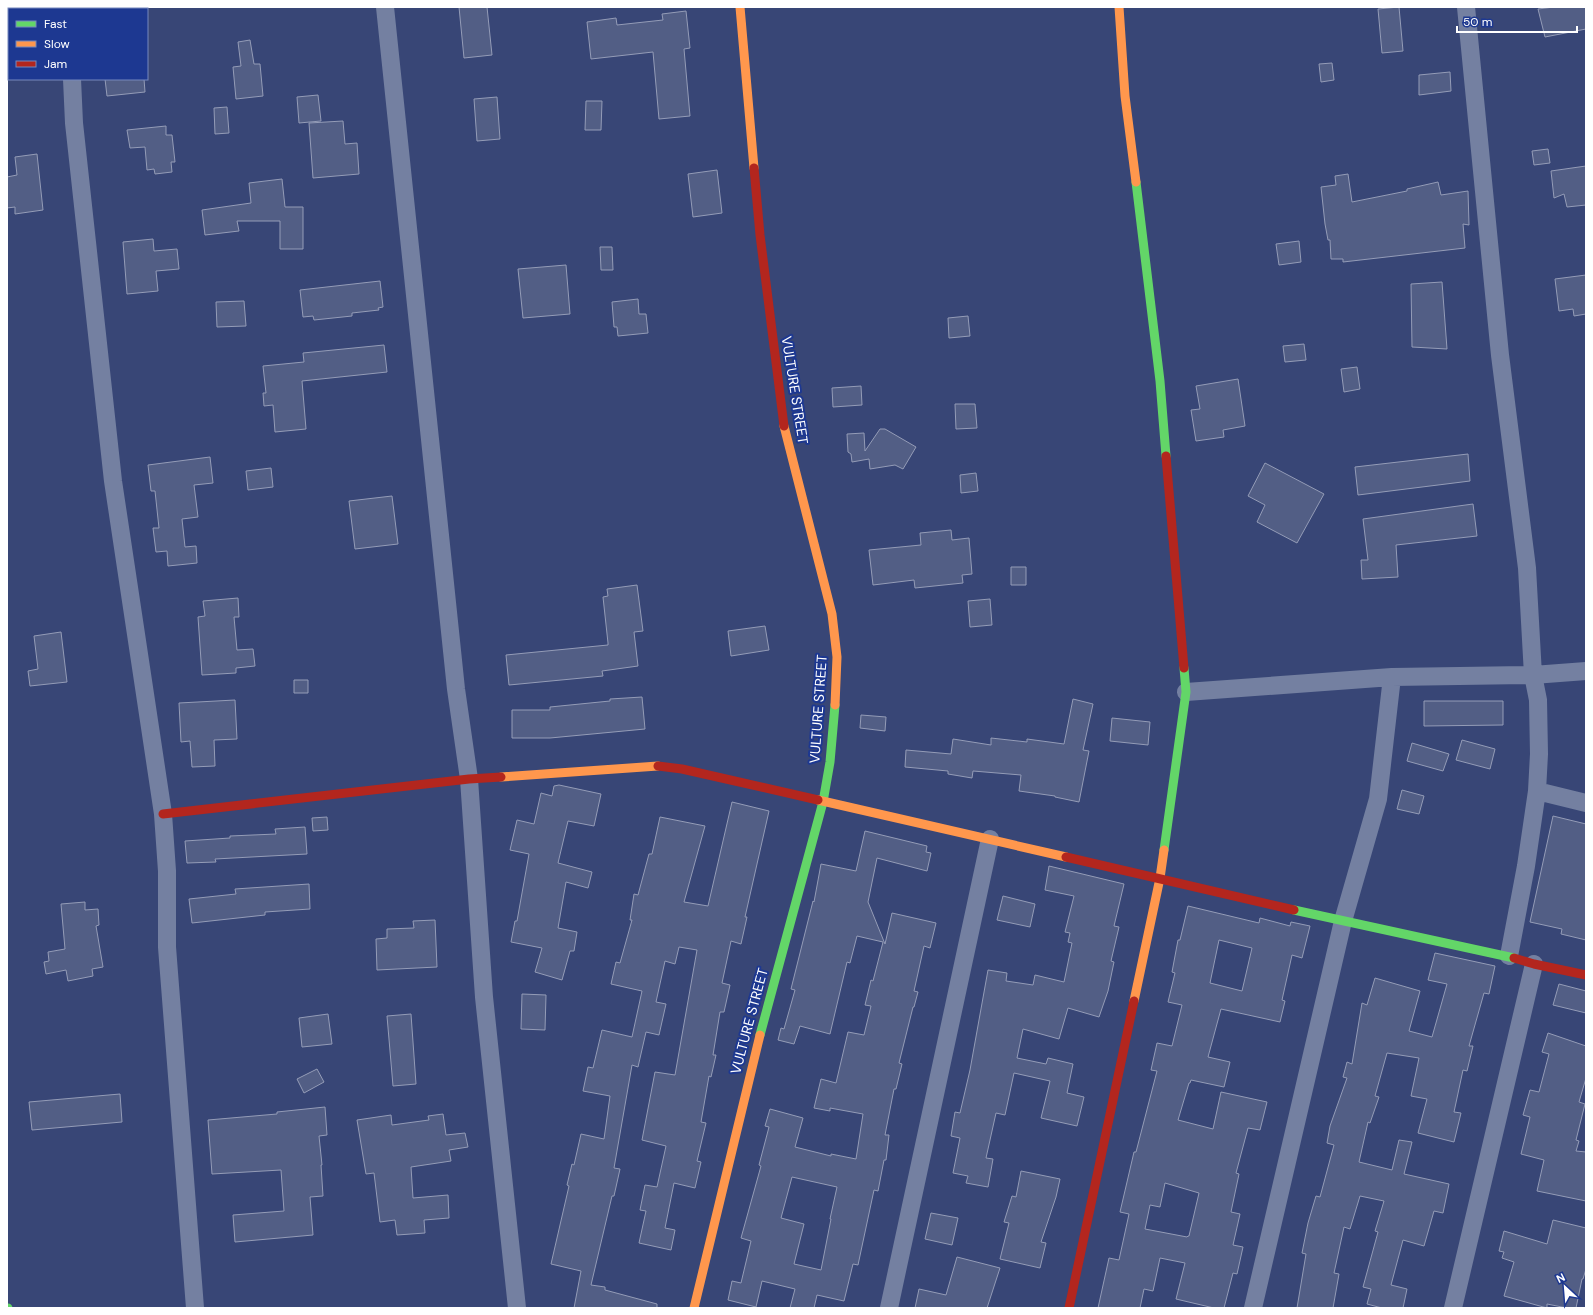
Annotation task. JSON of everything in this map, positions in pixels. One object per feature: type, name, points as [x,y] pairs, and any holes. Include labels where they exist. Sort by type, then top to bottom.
[{"type":"street","points":[[385,7],[456,689],[469,779],[484,997],[517,1308]]},
{"type":"street","name":"VULTURE STREET","points":[[694,1308],[750,1073],[823,802],[830,762],[835,708],[837,657],[832,614],[783,424],[760,235],[740,7]]},
{"type":"street","points":[[1069,1308],[1160,878],[1186,692],[1160,381],[1125,96],[1119,7]]},
{"type":"street","points":[[1466,7],[1500,355],[1527,568],[1533,675],[1538,700],[1539,754],[1537,791],[1526,866],[1508,956]]},
{"type":"street","points":[[72,80],[74,123],[113,481],[163,814],[167,871],[167,947],[195,1308]]},
{"type":"street","points":[[1186,692],[1392,677],[1533,675],[1586,671]]},
{"type":"street","points":[[1253,1308],[1343,921],[1378,799],[1392,677]]},
{"type":"street","points":[[163,814],[469,779],[655,766],[682,768],[823,802],[1343,921],[1508,956],[1534,964],[1586,975]]},
{"type":"street","points":[[1537,791],[1586,803]]},
{"type":"street","points":[[889,1308],[990,839]]},
{"type":"street","points":[[1454,1308],[1534,964]]},
{"type":"building","points":[[459,7],[487,7],[492,55],[464,58]]},
{"type":"building","points":[[1399,7],[1403,51],[1382,53],[1378,9]]},
{"type":"building","points":[[1554,7],[1586,7],[1586,29],[1545,37],[1538,9]]},
{"type":"building","points":[[686,11],[690,48],[684,49],[690,116],[659,119],[653,52],[591,59],[587,22],[616,18],[617,25],[663,20],[662,14]]},
{"type":"building","points":[[250,40],[254,64],[260,64],[263,96],[236,99],[233,67],[241,66],[238,42]]},
{"type":"building","points":[[1332,63],[1334,80],[1321,82],[1319,64]]},
{"type":"building","points":[[1450,72],[1451,91],[1419,95],[1419,75]]},
{"type":"building","points":[[105,80],[144,80],[145,92],[107,96]]},
{"type":"building","points":[[318,95],[321,121],[299,123],[297,97]]},
{"type":"building","points":[[497,97],[500,139],[477,141],[474,99]]},
{"type":"building","points":[[586,101],[602,101],[601,130],[585,130]]},
{"type":"building","points":[[227,107],[229,133],[215,134],[214,108]]},
{"type":"building","points":[[343,121],[345,144],[357,143],[359,174],[313,178],[309,123]]},
{"type":"building","points":[[166,126],[166,135],[172,135],[175,162],[171,162],[172,172],[155,174],[154,169],[147,170],[145,147],[130,148],[127,130]]},
{"type":"building","points":[[1548,149],[1550,163],[1534,165],[1532,151]]},
{"type":"building","points":[[37,154],[43,210],[15,214],[15,207],[7,208],[7,177],[17,175],[15,157]]},
{"type":"building","points":[[1586,166],[1586,205],[1567,207],[1564,194],[1554,198],[1551,171]]},
{"type":"building","points":[[717,170],[722,213],[693,217],[688,174]]},
{"type":"building","points":[[1348,174],[1352,202],[1407,191],[1407,189],[1438,182],[1441,195],[1468,191],[1469,225],[1463,224],[1465,248],[1343,262],[1343,259],[1331,259],[1330,240],[1328,240],[1325,224],[1321,187],[1336,185],[1335,176]]},
{"type":"building","points":[[282,179],[285,207],[303,207],[303,249],[280,249],[280,221],[237,221],[239,231],[205,235],[202,210],[251,203],[249,183]]},
{"type":"building","points":[[153,239],[154,251],[177,249],[179,269],[156,271],[158,291],[127,294],[123,242]]},
{"type":"building","points":[[1299,241],[1301,262],[1279,265],[1276,244]]},
{"type":"building","points":[[600,247],[612,247],[613,270],[601,270]]},
{"type":"building","points":[[566,265],[570,314],[523,318],[518,269]]},
{"type":"building","points":[[1586,275],[1586,314],[1574,316],[1573,309],[1559,311],[1555,279]]},
{"type":"building","points":[[380,281],[383,307],[378,308],[379,310],[352,313],[352,316],[314,320],[313,316],[303,317],[300,290]]},
{"type":"building","points":[[1442,282],[1447,349],[1412,347],[1411,284]]},
{"type":"building","points":[[638,299],[639,314],[646,314],[648,333],[618,336],[617,327],[614,327],[612,302]]},
{"type":"building","points":[[244,301],[246,326],[217,327],[216,302]]},
{"type":"building","points":[[968,316],[970,336],[949,338],[948,318]]},
{"type":"building","points":[[1304,344],[1306,360],[1285,362],[1283,346]]},
{"type":"building","points":[[384,345],[387,372],[302,381],[306,429],[275,432],[273,405],[264,406],[263,393],[266,393],[263,366],[304,362],[303,353]]},
{"type":"building","points":[[1357,367],[1360,389],[1344,392],[1341,369]]},
{"type":"building","points":[[1238,379],[1245,426],[1223,430],[1224,437],[1196,441],[1191,410],[1200,409],[1196,386]]},
{"type":"building","points":[[861,386],[862,405],[833,407],[832,388]]},
{"type":"building","points":[[955,404],[975,404],[977,428],[956,429]]},
{"type":"building","points":[[880,429],[885,429],[916,447],[903,469],[895,465],[870,469],[869,459],[852,462],[851,454],[848,452],[847,434],[864,433],[865,451]]},
{"type":"building","points":[[1468,454],[1470,481],[1358,495],[1355,467]]},
{"type":"building","points":[[210,457],[213,483],[194,485],[198,517],[182,519],[185,547],[196,546],[197,563],[168,566],[167,551],[156,552],[153,528],[159,528],[155,491],[151,491],[148,465]]},
{"type":"building","points":[[1265,463],[1324,494],[1297,543],[1257,522],[1265,505],[1248,496]]},
{"type":"building","points":[[271,468],[273,487],[248,490],[246,471]]},
{"type":"building","points":[[976,473],[978,491],[961,493],[960,475]]},
{"type":"building","points":[[392,496],[398,544],[355,549],[349,501]]},
{"type":"building","points":[[1473,504],[1477,536],[1396,545],[1398,577],[1362,579],[1361,560],[1368,560],[1363,519]]},
{"type":"building","points":[[951,530],[952,540],[969,538],[972,574],[962,575],[963,583],[915,588],[914,580],[873,585],[869,550],[921,545],[920,533]]},
{"type":"building","points":[[1011,567],[1026,567],[1026,585],[1011,585]]},
{"type":"building","points":[[637,585],[643,631],[634,632],[638,666],[602,671],[603,676],[509,685],[506,655],[608,645],[603,597],[608,596],[607,589]]},
{"type":"building","points":[[238,598],[239,617],[234,617],[237,650],[253,649],[255,666],[236,668],[236,673],[202,675],[198,617],[205,616],[203,601]]},
{"type":"building","points":[[990,599],[992,625],[970,627],[968,601]]},
{"type":"building","points":[[765,626],[769,650],[731,656],[728,631]]},
{"type":"building","points":[[61,632],[67,682],[30,686],[28,671],[38,669],[34,636]]},
{"type":"building","points":[[294,680],[308,680],[308,693],[294,693]]},
{"type":"building","points":[[642,697],[645,729],[550,738],[512,738],[512,710],[550,710],[550,707],[610,701],[610,699]]},
{"type":"building","points":[[1073,699],[1093,704],[1083,750],[1089,751],[1079,802],[1055,796],[1019,791],[1021,775],[973,771],[972,778],[948,774],[948,771],[905,767],[906,750],[951,754],[953,739],[991,745],[991,738],[1027,742],[1027,739],[1064,744]]},
{"type":"building","points":[[235,700],[237,739],[214,740],[215,766],[192,767],[190,741],[181,742],[179,703]]},
{"type":"building","points":[[1424,701],[1503,701],[1503,725],[1424,726]]},
{"type":"building","points":[[861,715],[886,717],[885,731],[860,728]]},
{"type":"building","points":[[1112,718],[1150,722],[1148,745],[1110,741]]},
{"type":"building","points":[[1462,740],[1495,749],[1490,769],[1456,760]]},
{"type":"building","points":[[1412,743],[1449,754],[1443,771],[1407,761]]},
{"type":"building","points":[[559,785],[601,794],[594,826],[568,821],[558,863],[592,872],[588,888],[566,882],[558,928],[577,932],[574,951],[570,951],[562,980],[535,972],[542,948],[511,942],[515,921],[517,921],[529,854],[510,850],[517,820],[534,824],[541,793],[552,796],[554,786]]},
{"type":"building","points":[[1402,790],[1424,796],[1419,814],[1397,809]]},
{"type":"building","points":[[732,802],[769,811],[745,917],[747,917],[741,944],[731,941],[722,983],[730,985],[724,1012],[720,1012],[713,1055],[716,1055],[711,1077],[709,1076],[701,1122],[706,1123],[697,1161],[701,1162],[695,1188],[674,1183],[665,1228],[675,1230],[671,1250],[639,1243],[646,1211],[640,1210],[645,1185],[657,1187],[666,1146],[642,1140],[655,1072],[675,1075],[697,950],[679,947],[675,964],[665,961],[656,1002],[666,1004],[659,1035],[646,1032],[638,1067],[632,1065],[614,1168],[620,1169],[614,1196],[612,1196],[591,1285],[605,1287],[605,1290],[657,1304],[657,1308],[574,1308],[581,1271],[551,1264],[569,1186],[567,1185],[572,1164],[574,1165],[581,1134],[604,1139],[610,1096],[583,1091],[588,1067],[593,1068],[602,1030],[632,1037],[642,991],[611,984],[616,962],[620,963],[632,920],[630,920],[634,894],[638,895],[649,854],[652,854],[660,817],[705,826],[684,902],[708,906]]},
{"type":"building","points":[[1553,816],[1586,824],[1586,940],[1561,934],[1562,929],[1530,922]]},
{"type":"building","points":[[327,817],[328,830],[313,831],[312,818]]},
{"type":"building","points":[[305,827],[307,854],[215,859],[216,862],[187,863],[185,841],[230,838],[230,836],[276,834],[275,829]]},
{"type":"building","points":[[865,831],[927,846],[926,852],[931,853],[927,871],[877,858],[868,902],[885,944],[892,913],[936,923],[930,948],[924,946],[914,991],[918,992],[899,1063],[902,1064],[896,1089],[894,1089],[885,1135],[889,1135],[886,1160],[884,1160],[878,1191],[874,1190],[858,1265],[853,1264],[844,1301],[817,1295],[814,1308],[790,1308],[795,1289],[762,1281],[756,1307],[728,1300],[732,1281],[741,1283],[751,1241],[741,1238],[761,1166],[759,1165],[769,1127],[765,1126],[770,1109],[803,1118],[795,1147],[831,1156],[831,1154],[856,1159],[863,1114],[830,1108],[830,1111],[814,1108],[821,1079],[836,1083],[848,1032],[864,1035],[871,1006],[865,1005],[883,942],[857,936],[850,963],[847,962],[830,1034],[800,1026],[794,1044],[778,1040],[781,1028],[784,1029],[795,990],[791,989],[813,901],[814,902],[821,864],[856,871]],"holes":[[[792,1177],[837,1187],[821,1270],[794,1264],[804,1224],[781,1218]]]},
{"type":"building","points":[[1049,866],[1124,884],[1114,926],[1119,927],[1111,961],[1114,962],[1108,991],[1099,1017],[1068,1008],[1059,1039],[1023,1029],[1017,1058],[1046,1064],[1048,1058],[1073,1064],[1067,1093],[1084,1097],[1077,1126],[1041,1118],[1050,1081],[1014,1073],[1005,1115],[996,1113],[986,1158],[993,1159],[988,1187],[966,1183],[968,1176],[953,1173],[960,1138],[951,1136],[955,1112],[960,1113],[970,1070],[988,970],[1007,973],[1006,981],[1033,985],[1035,975],[1064,982],[1072,943],[1068,942],[1070,933],[1065,932],[1074,896],[1045,890]]},
{"type":"building","points":[[309,884],[310,909],[265,912],[265,915],[192,923],[189,899],[236,894],[235,889]]},
{"type":"building","points":[[1003,896],[1035,904],[1030,927],[997,920]]},
{"type":"building","points":[[85,902],[85,910],[98,909],[99,925],[96,926],[103,967],[92,969],[93,976],[68,981],[66,970],[46,974],[44,962],[49,961],[48,952],[65,949],[61,904]]},
{"type":"building","points":[[1188,906],[1259,923],[1260,918],[1290,926],[1291,922],[1310,926],[1302,958],[1292,955],[1282,1000],[1285,1001],[1280,1022],[1221,1009],[1208,1057],[1230,1062],[1224,1087],[1191,1080],[1178,1120],[1213,1129],[1221,1092],[1267,1102],[1260,1130],[1248,1128],[1236,1173],[1239,1174],[1231,1212],[1240,1214],[1233,1245],[1243,1247],[1237,1274],[1233,1273],[1224,1308],[1214,1308],[1176,1299],[1185,1263],[1160,1258],[1153,1291],[1144,1289],[1140,1308],[1098,1308],[1109,1258],[1119,1260],[1129,1214],[1120,1212],[1134,1152],[1136,1152],[1157,1071],[1151,1070],[1157,1043],[1172,1046],[1182,1005],[1168,1002],[1175,973],[1172,972],[1178,940],[1180,940]],"holes":[[[1219,940],[1252,948],[1242,991],[1210,983]],[[1165,1183],[1199,1193],[1189,1236],[1187,1237],[1145,1229],[1150,1205],[1160,1207]]]},
{"type":"building","points":[[435,920],[437,967],[377,970],[376,939],[387,938],[387,929],[414,928],[413,921]]},
{"type":"building","points":[[1435,953],[1495,966],[1489,994],[1484,993],[1469,1046],[1473,1046],[1467,1071],[1463,1070],[1454,1112],[1461,1113],[1454,1142],[1418,1133],[1427,1099],[1411,1096],[1419,1058],[1387,1053],[1375,1096],[1379,1097],[1370,1123],[1368,1122],[1359,1162],[1392,1170],[1399,1140],[1412,1142],[1404,1174],[1449,1184],[1443,1213],[1434,1211],[1424,1246],[1403,1240],[1391,1285],[1407,1289],[1403,1308],[1382,1308],[1367,1304],[1371,1289],[1363,1287],[1378,1232],[1375,1231],[1384,1201],[1360,1196],[1350,1229],[1344,1227],[1334,1273],[1339,1274],[1333,1308],[1297,1308],[1306,1254],[1302,1253],[1308,1223],[1316,1196],[1320,1197],[1334,1145],[1327,1143],[1330,1126],[1347,1078],[1343,1077],[1347,1062],[1352,1064],[1362,1003],[1367,1005],[1375,978],[1420,991],[1409,1031],[1432,1037],[1447,984],[1428,980]]},
{"type":"building","points":[[1559,984],[1586,991],[1586,1013],[1553,1005]]},
{"type":"building","points":[[522,994],[546,995],[545,1030],[521,1029]]},
{"type":"building","points":[[328,1014],[332,1044],[302,1047],[299,1018]]},
{"type":"building","points":[[411,1014],[416,1084],[393,1086],[387,1016]]},
{"type":"building","points":[[1548,1033],[1586,1046],[1586,1078],[1579,1102],[1585,1104],[1576,1140],[1579,1141],[1576,1151],[1586,1152],[1586,1201],[1537,1191],[1544,1160],[1521,1154],[1530,1117],[1523,1115],[1530,1090],[1539,1092],[1549,1054],[1542,1052]]},
{"type":"building","points":[[317,1069],[324,1082],[304,1093],[297,1079]]},
{"type":"building","points":[[120,1094],[122,1122],[32,1130],[29,1102]]},
{"type":"building","points":[[325,1107],[327,1135],[319,1136],[323,1196],[310,1197],[313,1235],[235,1242],[233,1215],[284,1211],[281,1170],[212,1174],[208,1120],[277,1114],[277,1112]]},
{"type":"building","points":[[443,1114],[446,1135],[465,1133],[468,1147],[449,1150],[451,1161],[411,1167],[413,1198],[448,1195],[449,1218],[424,1220],[425,1233],[397,1235],[395,1220],[380,1222],[374,1173],[366,1174],[357,1120],[391,1115],[392,1125],[429,1120],[428,1116]]},
{"type":"building","points":[[1021,1171],[1060,1179],[1056,1197],[1041,1242],[1046,1243],[1040,1268],[1000,1259],[1009,1223],[1004,1222],[1012,1196],[1016,1197]]},
{"type":"building","points":[[931,1213],[958,1218],[952,1245],[925,1239]]},
{"type":"building","points":[[1553,1220],[1586,1228],[1586,1269],[1582,1279],[1576,1308],[1567,1308],[1547,1304],[1547,1308],[1504,1296],[1514,1262],[1502,1258],[1504,1252],[1499,1251],[1504,1231],[1547,1244]]},
{"type":"building","points":[[957,1257],[1000,1268],[987,1308],[915,1308],[919,1289],[946,1295]]},
{"type":"traffic: fast","points":[[1136,182],[1160,381],[1166,456]]},
{"type":"traffic: fast","points":[[1164,850],[1186,692],[1184,668]]},
{"type":"traffic: fast","points":[[760,1035],[823,802],[830,762],[835,705]]},
{"type":"traffic: fast","points":[[1294,910],[1514,958]]},
{"type":"traffic: slow","points":[[740,7],[754,168]]},
{"type":"traffic: slow","points":[[1119,7],[1125,96],[1136,182]]},
{"type":"traffic: slow","points":[[784,426],[832,614],[837,657],[835,705]]},
{"type":"traffic: slow","points":[[501,777],[658,766]]},
{"type":"traffic: slow","points":[[818,800],[1066,857]]},
{"type":"traffic: slow","points":[[1134,1001],[1160,878],[1164,850]]},
{"type":"traffic: slow","points":[[694,1308],[760,1035]]},
{"type":"traffic: jam","points":[[754,168],[760,235],[784,426]]},
{"type":"traffic: jam","points":[[1166,456],[1184,668]]},
{"type":"traffic: jam","points":[[658,766],[682,769],[818,800]]},
{"type":"traffic: jam","points":[[163,814],[469,779],[501,777]]},
{"type":"traffic: jam","points":[[1066,857],[1294,910]]},
{"type":"traffic: jam","points":[[1514,958],[1534,964],[1586,975]]},
{"type":"traffic: jam","points":[[1069,1308],[1134,1001]]}]
